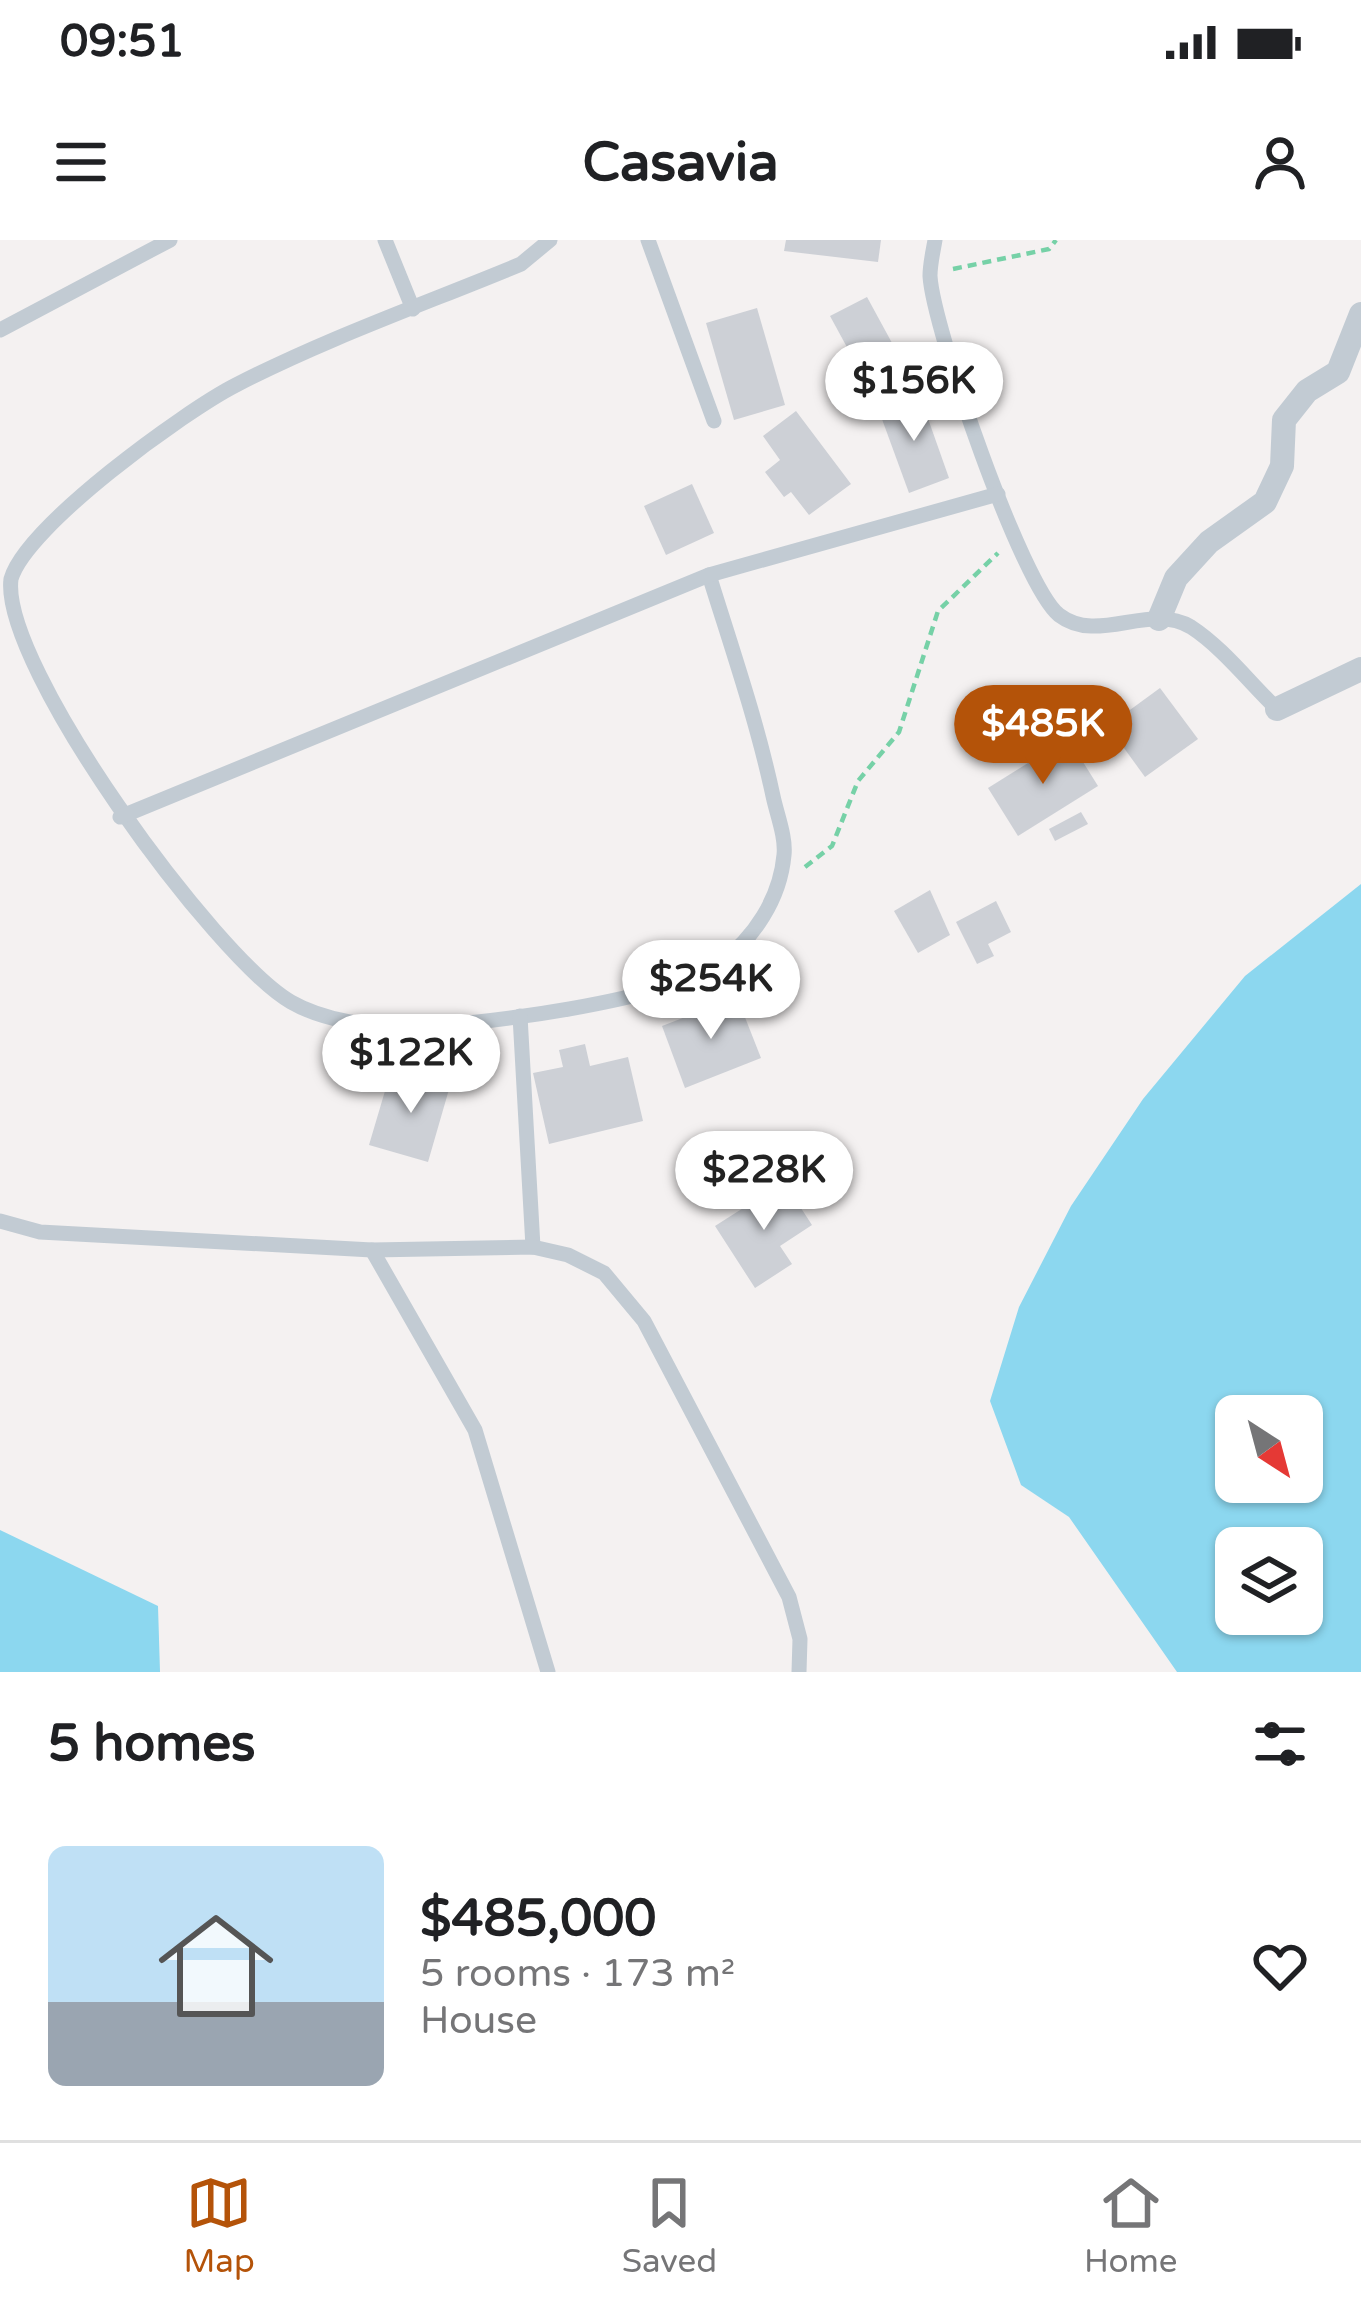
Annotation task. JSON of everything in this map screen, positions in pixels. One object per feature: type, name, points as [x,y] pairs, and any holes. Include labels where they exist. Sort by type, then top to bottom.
[{"type":"street","points":[[1159,619],[1177,578],[1209,542],[1265,502],[1282,466],[1284,420],[1307,391],[1338,372],[1361,314]]},
{"type":"street","points":[[1277,709],[1361,669]]},
{"type":"lane","points":[[0,330],[170,240]]},
{"type":"lane","points":[[385,240],[412,309]]},
{"type":"lane","points":[[550,240],[521,264],[232,386],[70,505],[28,547],[11,580],[10,621],[40,686],[119,817],[233,952],[290,1002],[337,1019],[406,1027],[520,1016],[666,986],[716,967],[753,935],[777,890],[785,851],[777,812],[710,575]]},
{"type":"lane","points":[[648,240],[714,422]]},
{"type":"lane","points":[[935,240],[930,273],[937,316],[998,494],[1056,614],[1084,629],[1159,619],[1189,626],[1277,709]]},
{"type":"lane","points":[[119,817],[710,575],[998,494]]},
{"type":"lane","points":[[520,1016],[533,1247]]},
{"type":"lane","points":[[0,1221],[40,1232],[372,1250],[533,1247],[604,1274],[644,1321],[789,1598],[800,1639],[799,1672]]},
{"type":"lane","points":[[372,1250],[475,1430],[548,1672]]},
{"type":"path","points":[[930,273],[1049,250],[1056,240]]},
{"type":"path","points":[[777,890],[832,846],[858,781],[899,733],[938,611],[1015,536]]},
{"type":"water","points":[[1361,884],[1361,1672],[1177,1672],[1069,1517],[1021,1485],[990,1401],[1019,1307],[1071,1206],[1143,1099],[1245,976]]},
{"type":"water","points":[[0,1530],[158,1606],[160,1672],[0,1672]]},
{"type":"building","points":[[786,240],[881,240],[878,262],[784,251]]},
{"type":"building","points":[[867,297],[910,376],[873,395],[830,316]]},
{"type":"building","points":[[757,308],[785,405],[734,420],[706,323]]},
{"type":"building","points":[[920,396],[949,478],[909,493],[879,411]]},
{"type":"building","points":[[796,411],[851,484],[809,515],[791,492],[784,497],[765,472],[780,460],[763,436]]},
{"type":"building","points":[[692,484],[714,533],[666,555],[644,506]]},
{"type":"building","points":[[1160,688],[1198,739],[1145,777],[1108,726]]},
{"type":"building","points":[[1068,738],[1098,786],[1018,836],[988,788]]},
{"type":"building","points":[[1081,812],[1088,824],[1055,841],[1049,829]]},
{"type":"building","points":[[930,890],[950,935],[918,953],[894,911]]},
{"type":"building","points":[[996,901],[1011,932],[988,944],[994,956],[977,964],[956,922]]},
{"type":"building","points":[[737,997],[761,1058],[685,1088],[662,1026]]},
{"type":"building","points":[[585,1044],[590,1066],[628,1057],[643,1121],[549,1144],[533,1073],[563,1067],[559,1050]]},
{"type":"building","points":[[428,1072],[452,1079],[428,1162],[369,1145],[390,1074],[425,1084]]},
{"type":"building","points":[[784,1182],[812,1225],[780,1246],[792,1264],[755,1288],[715,1226]]}]
